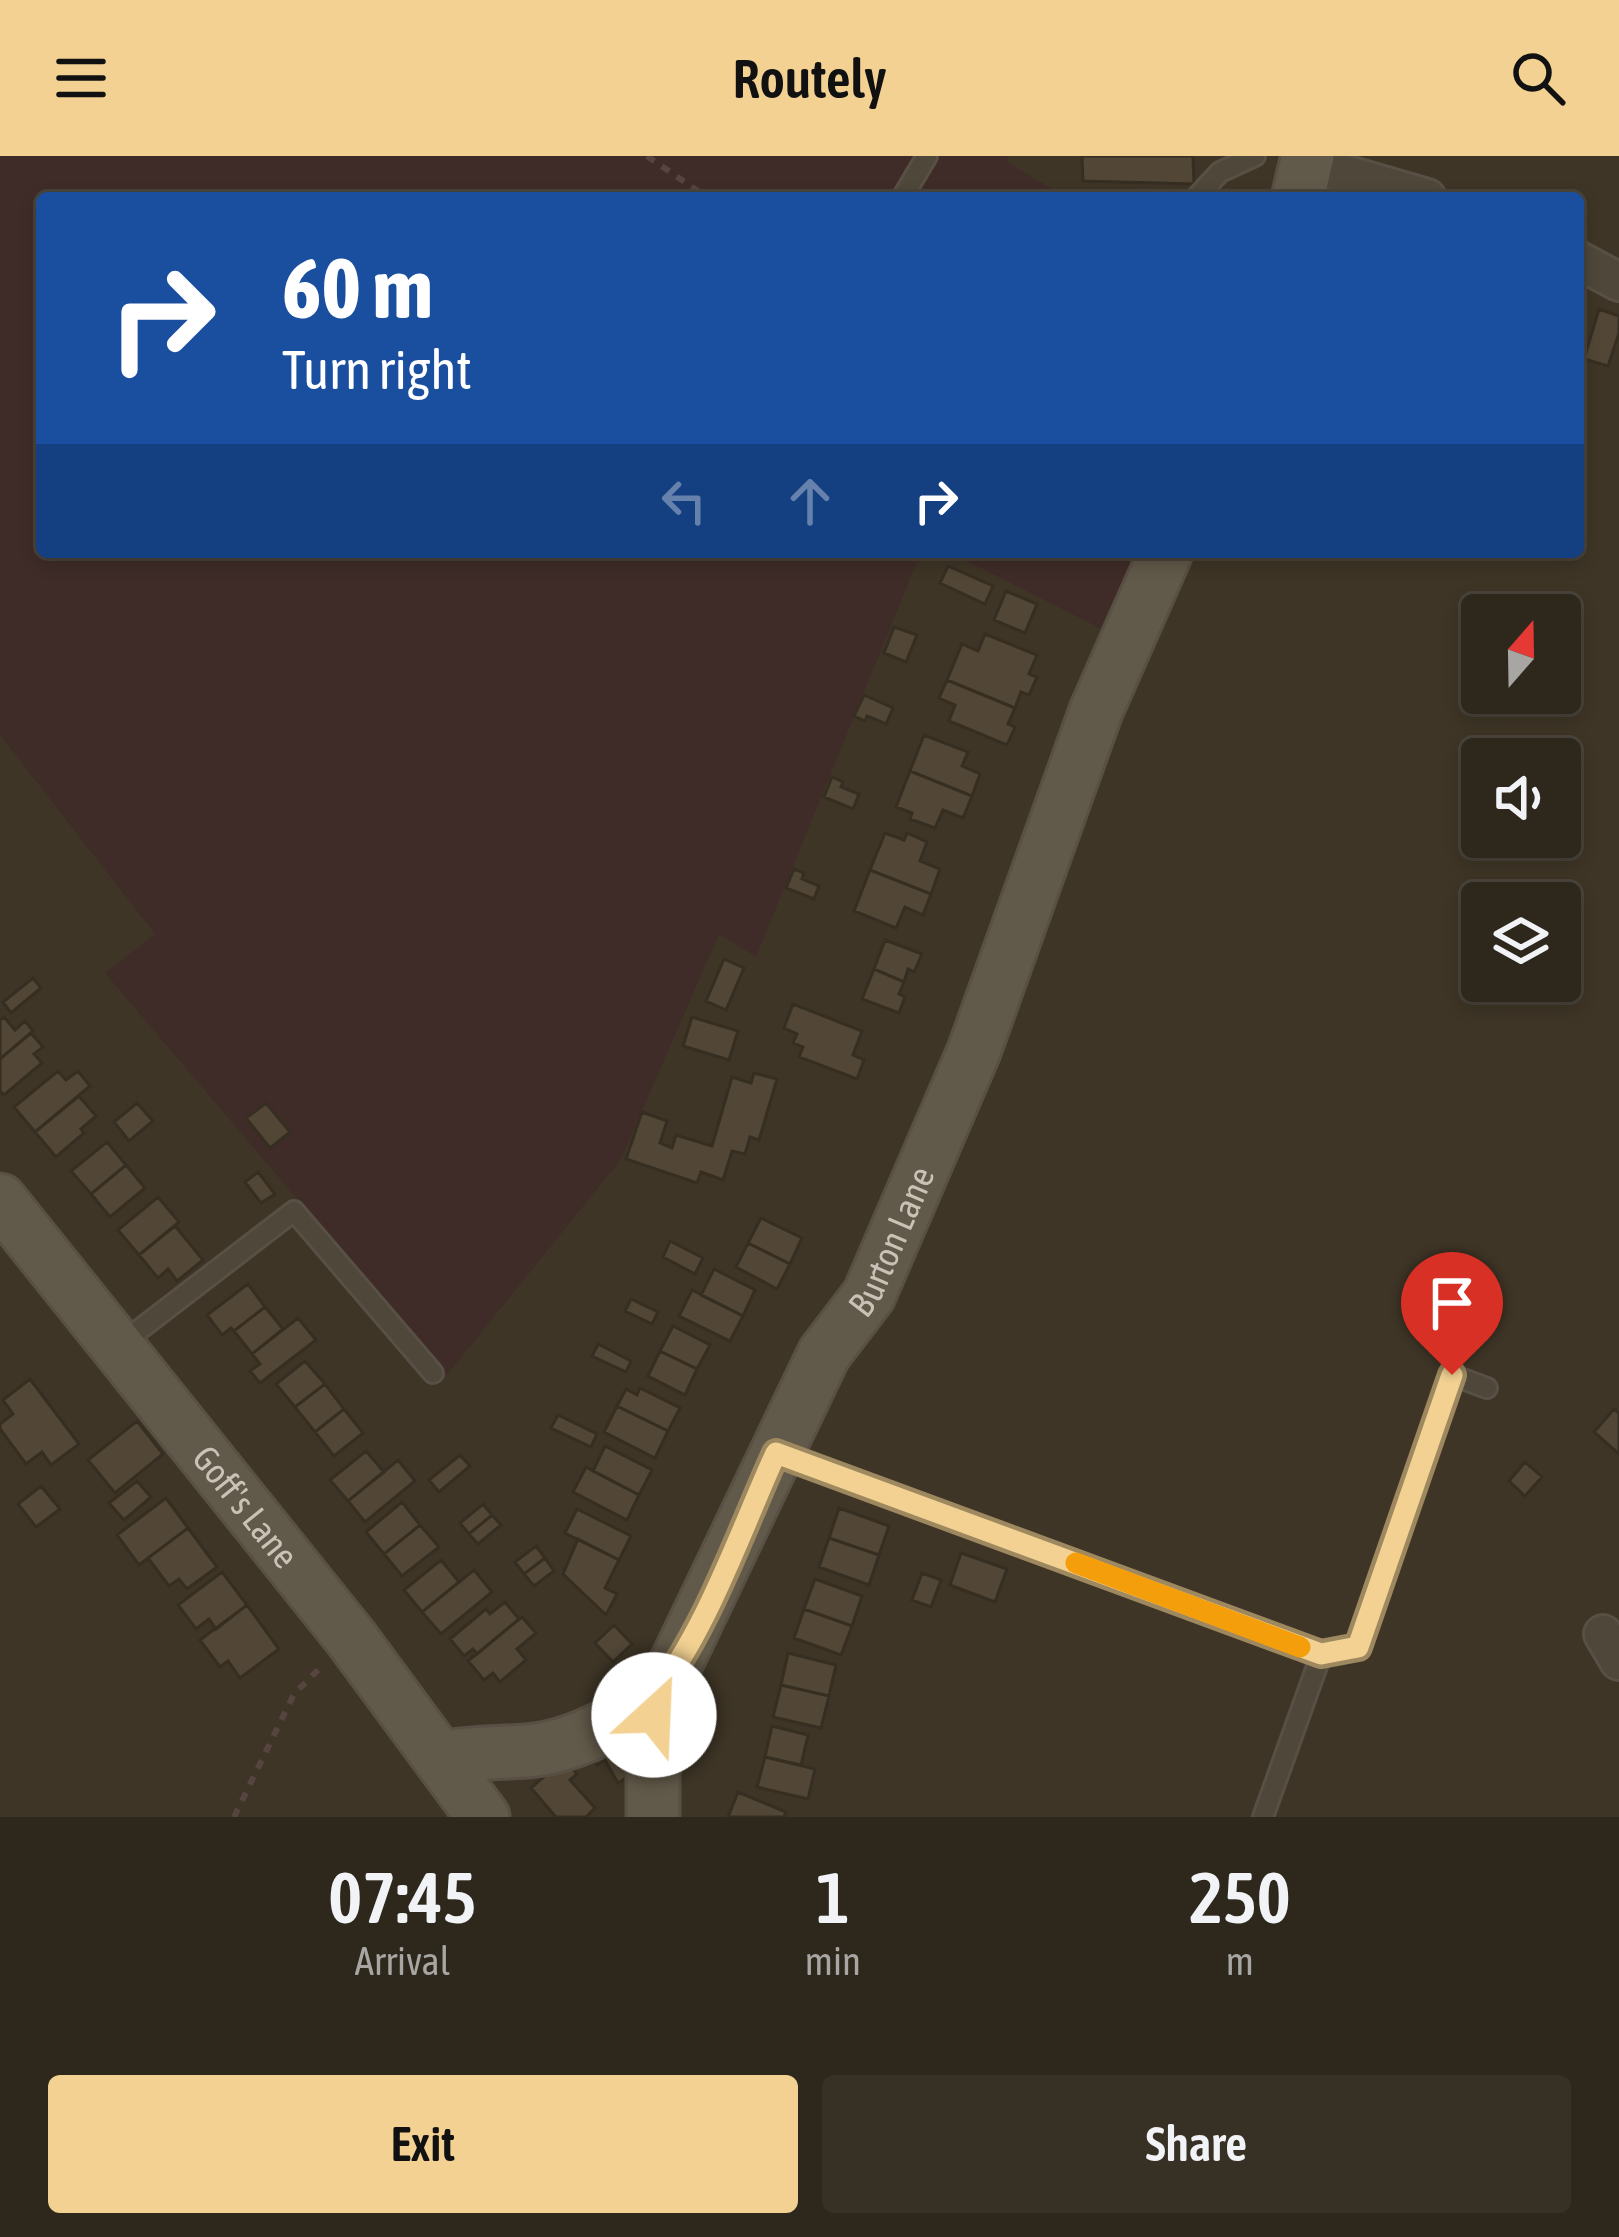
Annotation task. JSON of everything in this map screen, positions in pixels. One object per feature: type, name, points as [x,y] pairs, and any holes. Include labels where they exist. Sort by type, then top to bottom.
[{"type":"street","points":[[1304,172],[1399,192]]},
{"type":"street","points":[[1584,263],[1619,282]]},
{"type":"street","name":"Burton Lane","points":[[441,1758],[471,1751],[532,1750],[616,1720],[653,1697],[670,1678],[824,1354],[869,1294],[887,1254],[974,1051],[1096,711],[1163,558]]},
{"type":"street","name":"Goff's Lane","points":[[0,1200],[351,1638],[483,1817]]},
{"type":"street","points":[[653,1697],[653,1817]]},
{"type":"lane","points":[[906,192],[927,156]]},
{"type":"lane","points":[[1202,192],[1220,172],[1256,156]]},
{"type":"lane","points":[[118,1346],[294,1211],[433,1373]]},
{"type":"lane","points":[[776,1453],[1321,1654],[1358,1647],[1452,1375],[1487,1388]]},
{"type":"lane","points":[[1263,1817],[1321,1654]]},
{"type":"path","points":[[646,156],[699,192]]},
{"type":"path","points":[[234,1817],[294,1694],[351,1638]]},
{"type":"shaded area","points":[[0,156],[1008,156],[1006,161],[1056,192],[36,192],[36,558],[919,558],[756,957],[719,934],[621,1159],[447,1375],[105,973],[155,934],[0,735]]},
{"type":"shaded area","points":[[961,558],[1134,558],[1100,628]]},
{"type":"building","points":[[1082,156],[1193,156],[1194,184],[1083,181]]},
{"type":"building","points":[[1599,309],[1619,316],[1619,333],[1608,366],[1584,359]]},
{"type":"building","points":[[948,566],[993,586],[985,604],[940,583]]},
{"type":"building","points":[[1006,591],[1037,604],[1025,633],[994,620]]},
{"type":"building","points":[[894,627],[917,635],[906,662],[884,653]]},
{"type":"building","points":[[985,634],[1037,655],[1029,674],[1037,677],[1029,695],[1021,692],[1015,708],[947,680],[962,644],[978,651]]},
{"type":"building","points":[[947,680],[1015,708],[1008,724],[1015,727],[1007,745],[949,721],[955,705],[939,698]]},
{"type":"building","points":[[864,695],[893,708],[886,724],[854,716]]},
{"type":"building","points":[[924,735],[968,752],[962,766],[980,774],[972,796],[910,771]]},
{"type":"building","points":[[910,771],[972,796],[963,818],[943,810],[935,828],[910,819],[912,813],[896,807]]},
{"type":"building","points":[[832,777],[843,782],[841,787],[859,794],[853,809],[824,797]]},
{"type":"building","points":[[885,833],[904,840],[907,833],[927,842],[920,861],[940,869],[931,894],[870,870]]},
{"type":"building","points":[[794,869],[804,873],[802,879],[819,886],[814,899],[786,888]]},
{"type":"building","points":[[870,870],[931,894],[923,915],[905,907],[896,928],[854,911]]},
{"type":"building","points":[[885,940],[922,954],[914,972],[908,969],[904,982],[874,969]]},
{"type":"building","points":[[724,959],[744,968],[726,1010],[706,1001]]},
{"type":"building","points":[[874,969],[904,982],[899,1013],[862,999]]},
{"type":"building","points":[[33,978],[41,988],[11,1013],[3,1002]]},
{"type":"building","points":[[793,1004],[862,1031],[853,1055],[864,1060],[857,1079],[799,1057],[803,1047],[793,1043],[797,1034],[784,1028]]},
{"type":"building","points":[[4,1017],[15,1030],[25,1021],[33,1031],[0,1059],[0,1020]]},
{"type":"building","points":[[692,1017],[738,1031],[729,1060],[683,1046]]},
{"type":"building","points":[[31,1033],[43,1047],[34,1054],[42,1063],[4,1095],[0,1059]]},
{"type":"building","points":[[58,1071],[66,1080],[78,1071],[90,1086],[35,1132],[14,1107]]},
{"type":"building","points":[[754,1073],[777,1079],[759,1140],[750,1137],[745,1154],[732,1151],[723,1180],[701,1172],[697,1183],[626,1159],[642,1112],[667,1121],[660,1143],[672,1148],[676,1135],[712,1146],[732,1077],[751,1083]]},
{"type":"building","points":[[79,1096],[96,1116],[56,1157],[35,1132]]},
{"type":"building","points":[[137,1103],[153,1121],[129,1141],[114,1122]]},
{"type":"building","points":[[266,1103],[290,1132],[270,1148],[246,1118]]},
{"type":"building","points":[[107,1142],[126,1165],[91,1194],[71,1171]]},
{"type":"building","points":[[126,1165],[145,1188],[110,1217],[91,1194]]},
{"type":"building","points":[[258,1172],[275,1194],[261,1203],[245,1182]]},
{"type":"building","points":[[158,1197],[179,1222],[139,1255],[118,1230]]},
{"type":"building","points":[[761,1218],[802,1238],[790,1264],[748,1243]]},
{"type":"building","points":[[175,1226],[203,1260],[177,1281],[168,1269],[158,1278],[139,1255]]},
{"type":"building","points":[[670,1241],[703,1258],[695,1274],[663,1257]]},
{"type":"building","points":[[748,1243],[790,1264],[777,1289],[736,1267]]},
{"type":"building","points":[[714,1269],[755,1290],[743,1316],[701,1295]]},
{"type":"building","points":[[248,1284],[265,1307],[222,1335],[207,1315]]},
{"type":"building","points":[[692,1290],[743,1316],[730,1341],[679,1316]]},
{"type":"building","points":[[631,1299],[658,1312],[652,1324],[625,1311]]},
{"type":"building","points":[[265,1307],[283,1329],[252,1354],[234,1331]]},
{"type":"building","points":[[298,1318],[316,1340],[260,1383],[250,1371],[260,1364],[252,1354]]},
{"type":"building","points":[[673,1326],[710,1345],[697,1369],[660,1351]]},
{"type":"building","points":[[598,1344],[631,1361],[626,1372],[592,1356]]},
{"type":"building","points":[[660,1351],[697,1369],[685,1395],[648,1376]]},
{"type":"building","points":[[305,1361],[325,1384],[295,1407],[276,1384]]},
{"type":"building","points":[[30,1379],[79,1444],[51,1465],[42,1452],[26,1464],[0,1429],[13,1414],[3,1400]]},
{"type":"building","points":[[325,1384],[344,1409],[315,1432],[295,1407]]},
{"type":"building","points":[[640,1388],[680,1408],[668,1431],[617,1406],[626,1389],[637,1395]]},
{"type":"building","points":[[617,1406],[668,1431],[655,1458],[604,1432]]},
{"type":"building","points":[[344,1409],[363,1433],[334,1456],[315,1432]]},
{"type":"building","points":[[1614,1409],[1619,1413],[1619,1454],[1594,1432]]},
{"type":"building","points":[[558,1415],[597,1434],[591,1447],[551,1428]]},
{"type":"building","points":[[137,1421],[163,1454],[115,1493],[88,1460]]},
{"type":"building","points":[[605,1446],[652,1470],[639,1495],[593,1471]]},
{"type":"building","points":[[366,1451],[384,1472],[348,1501],[330,1480]]},
{"type":"building","points":[[460,1455],[470,1466],[439,1492],[429,1480]]},
{"type":"building","points":[[398,1460],[415,1481],[365,1522],[348,1501]]},
{"type":"building","points":[[1525,1462],[1542,1477],[1525,1496],[1509,1481]]},
{"type":"building","points":[[586,1467],[639,1495],[627,1520],[573,1492]]},
{"type":"building","points":[[137,1481],[151,1497],[124,1520],[109,1503]]},
{"type":"building","points":[[41,1486],[60,1509],[36,1527],[18,1504]]},
{"type":"building","points":[[166,1498],[188,1528],[139,1565],[117,1535]]},
{"type":"building","points":[[402,1502],[420,1525],[384,1554],[366,1532]]},
{"type":"building","points":[[483,1504],[492,1515],[469,1534],[460,1523]]},
{"type":"building","points":[[839,1508],[889,1526],[879,1555],[829,1538]]},
{"type":"building","points":[[577,1509],[631,1536],[619,1560],[565,1533]]},
{"type":"building","points":[[492,1515],[501,1525],[478,1544],[469,1534]]},
{"type":"building","points":[[420,1525],[439,1547],[402,1576],[384,1554]]},
{"type":"building","points":[[188,1528],[217,1567],[187,1589],[179,1579],[169,1586],[148,1558]]},
{"type":"building","points":[[829,1538],[879,1555],[869,1585],[819,1567]]},
{"type":"building","points":[[578,1539],[619,1560],[605,1588],[617,1594],[606,1615],[563,1574]]},
{"type":"building","points":[[536,1546],[545,1558],[524,1574],[515,1562]]},
{"type":"building","points":[[961,1553],[1007,1569],[995,1602],[950,1585]]},
{"type":"building","points":[[545,1558],[554,1571],[534,1586],[524,1574]]},
{"type":"building","points":[[441,1560],[459,1582],[422,1612],[404,1590]]},
{"type":"building","points":[[474,1570],[492,1592],[441,1634],[422,1612]]},
{"type":"building","points":[[222,1572],[247,1605],[216,1629],[209,1619],[196,1629],[178,1605]]},
{"type":"building","points":[[922,1573],[941,1580],[931,1607],[912,1600]]},
{"type":"building","points":[[815,1579],[862,1596],[852,1626],[804,1609]]},
{"type":"building","points":[[505,1602],[519,1619],[477,1654],[473,1649],[464,1656],[450,1639],[486,1609],[490,1614]]},
{"type":"building","points":[[247,1605],[279,1649],[240,1678],[228,1661],[220,1667],[200,1640]]},
{"type":"building","points":[[804,1609],[852,1626],[841,1655],[794,1638]]},
{"type":"building","points":[[522,1617],[536,1633],[517,1649],[526,1660],[500,1682],[493,1673],[484,1680],[468,1661]]},
{"type":"building","points":[[614,1625],[632,1644],[613,1662],[595,1643]]},
{"type":"building","points":[[788,1653],[836,1665],[829,1696],[781,1685]]},
{"type":"building","points":[[781,1685],[829,1696],[821,1728],[773,1717]]},
{"type":"building","points":[[772,1726],[808,1735],[801,1765],[765,1757]]},
{"type":"building","points":[[620,1732],[629,1748],[621,1752],[633,1774],[618,1783],[605,1760],[597,1765],[589,1749]]},
{"type":"building","points":[[765,1757],[815,1769],[808,1799],[757,1787]]},
{"type":"building","points":[[564,1759],[577,1774],[570,1780],[595,1808],[586,1817],[556,1817],[531,1788]]},
{"type":"building","points":[[738,1792],[786,1812],[784,1817],[728,1817]]},
{"type":"slow traffic","points":[[1076,1563],[1300,1647]]},
{"type":"route","points":[[654,1715],[653,1697],[670,1678],[692,1636],[776,1453],[1321,1654],[1358,1647],[1452,1375]]}]
